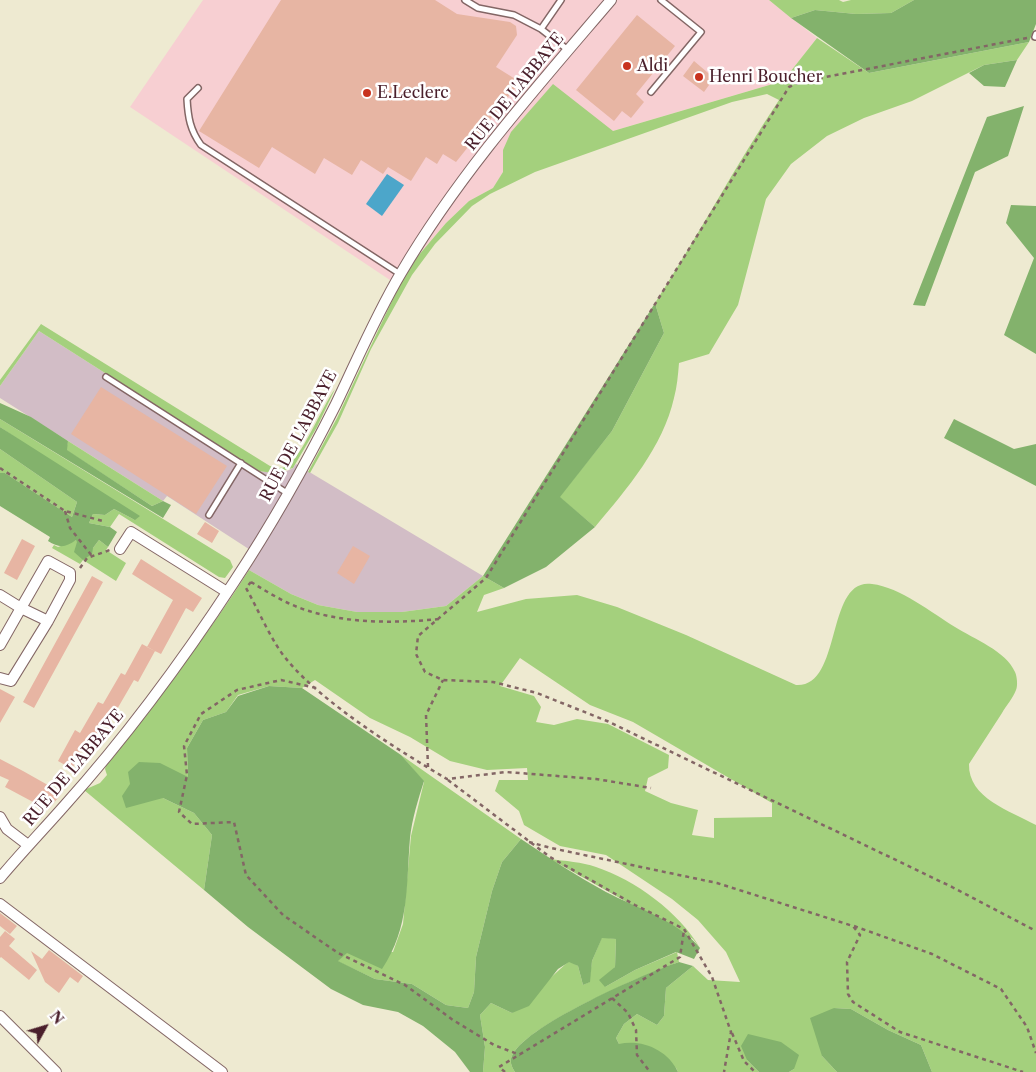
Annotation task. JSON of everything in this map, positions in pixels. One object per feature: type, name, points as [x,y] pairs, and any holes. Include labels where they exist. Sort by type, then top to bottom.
[{"type":"street","name":"RUE DE L'ABBAYE","points":[[0,878],[65,805],[169,676],[238,576],[287,493],[334,407],[400,274],[454,190],[549,70],[611,0]]},
{"type":"street","points":[[120,549],[131,532],[227,592]]},
{"type":"street","points":[[0,645],[48,561],[70,574],[70,580],[48,621],[11,681],[0,678]]},
{"type":"street","points":[[0,595],[48,621]]},
{"type":"street","points":[[0,817],[3,829],[28,845]]},
{"type":"street","points":[[0,904],[222,1072]]},
{"type":"street","points":[[0,1016],[56,1072]]},
{"type":"lane","points":[[465,0],[478,8],[514,15],[541,29],[568,50]]},
{"type":"lane","points":[[541,29],[561,0]]},
{"type":"lane","points":[[650,92],[701,32],[660,0]]},
{"type":"lane","points":[[198,88],[188,99],[188,118],[192,134],[201,145],[400,274]]},
{"type":"lane","points":[[106,377],[287,493]]},
{"type":"lane","points":[[210,515],[241,463]]},
{"type":"path","points":[[1035,35],[800,82],[790,87],[486,578],[418,636],[416,654],[426,672],[443,680],[493,682],[537,693],[607,721],[952,887],[1036,931]]},
{"type":"path","points":[[0,468],[65,511],[103,521]]},
{"type":"path","points":[[65,511],[70,528],[92,556]]},
{"type":"path","points":[[70,574],[82,566],[87,558],[102,552],[120,549]]},
{"type":"path","points":[[238,576],[283,601],[310,612],[348,618],[402,622],[440,619]]},
{"type":"path","points":[[251,582],[246,588],[287,660],[316,688],[346,712],[447,779],[529,842],[559,862],[635,905],[684,929],[712,977],[731,1032],[744,1061],[755,1072]]},
{"type":"path","points":[[316,688],[281,680],[237,690],[201,714],[184,746],[187,776],[179,812],[192,824],[234,822],[246,875],[283,915],[338,953],[405,985],[453,1020],[486,1040],[520,1055]]},
{"type":"path","points":[[428,768],[426,715],[443,680]]},
{"type":"path","points":[[447,779],[506,772],[596,779],[651,788]]},
{"type":"path","points":[[529,842],[717,883],[853,926],[932,954],[1001,989],[1027,1027],[1036,1054]]},
{"type":"path","points":[[853,926],[860,935],[847,962],[848,994],[853,1002],[900,1032],[1023,1072]]},
{"type":"path","points":[[505,1072],[499,1067],[680,957],[684,929]]},
{"type":"path","points":[[612,998],[628,1013],[636,1030],[637,1055],[650,1072]]},
{"type":"path","points":[[724,1072],[731,1032]]},
{"type":"shaded area","points":[[203,0],[769,0],[817,38],[783,81],[613,131],[503,150],[503,172],[493,188],[469,201],[446,223],[418,256],[399,286],[130,107]]},
{"type":"shaded area","points":[[39,331],[259,471],[285,472],[296,464],[483,576],[446,606],[402,612],[357,612],[318,605],[291,594],[249,570],[258,555],[167,496],[163,501],[0,398],[0,386]]},
{"type":"green space","points":[[769,0],[839,0],[843,2],[851,0],[914,0],[891,13],[856,14],[815,10],[791,18]]},
{"type":"green space","points":[[914,0],[1036,0],[1036,24],[1029,42],[869,73],[791,18],[815,10],[856,14],[891,13]]},
{"type":"green space","points":[[817,38],[869,73],[1029,42],[1017,60],[984,65],[912,101],[864,118],[827,136],[791,164],[766,199],[738,305],[709,354],[679,363],[675,394],[662,433],[642,467],[595,527],[559,497],[612,431],[664,333],[655,303],[779,100],[767,94],[732,102],[535,172],[490,194],[472,206],[435,244],[412,275],[371,349],[338,423],[310,473],[308,472],[337,418],[399,286],[418,256],[446,223],[469,201],[493,188],[503,172],[503,150],[511,132],[553,84],[613,131],[783,81]]},
{"type":"green space","points":[[1017,60],[1005,87],[984,86],[969,73],[984,65]]},
{"type":"green space","points":[[1024,106],[1008,156],[975,172],[925,306],[913,305],[987,117]]},
{"type":"green space","points":[[1011,205],[1036,206],[1036,354],[1004,335],[1034,258],[1006,223]]},
{"type":"green space","points":[[655,303],[664,333],[612,431],[560,497],[595,527],[546,567],[504,588],[483,576]]},
{"type":"green space","points":[[41,324],[270,466],[285,467],[298,454],[335,389],[317,427],[293,468],[273,473],[259,471],[39,331],[0,386],[0,380]]},
{"type":"green space","points":[[0,403],[31,417],[68,441],[67,450],[152,506],[163,501],[171,505],[163,518],[0,419]]},
{"type":"green space","points":[[0,419],[230,560],[233,567],[225,578],[219,577],[119,514],[110,527],[89,523],[93,514],[105,515],[114,509],[135,520],[0,427]]},
{"type":"green space","points":[[954,419],[1014,449],[1036,444],[1036,486],[944,438]]},
{"type":"green space","points":[[0,427],[140,516],[135,520],[114,509],[105,515],[93,514],[89,523],[110,527],[117,532],[108,547],[99,540],[93,548],[92,554],[83,560],[74,552],[76,540],[69,545],[62,546],[48,541],[50,537],[0,506],[0,473],[5,473],[72,517],[77,502],[0,449]]},
{"type":"green space","points":[[68,441],[163,501],[152,506],[66,450]]},
{"type":"green space","points":[[0,449],[77,502],[72,517],[5,473],[0,473]]},
{"type":"green space","points":[[76,540],[93,548],[99,540],[108,547],[106,550],[126,563],[116,581],[83,560],[80,564],[52,548],[54,545],[58,547]]},
{"type":"green space","points":[[249,570],[291,594],[318,605],[357,612],[402,612],[446,606],[483,576],[504,588],[484,595],[477,612],[526,599],[577,595],[617,607],[686,635],[796,685],[811,681],[821,669],[847,597],[857,586],[872,584],[883,586],[905,595],[989,646],[1011,665],[1015,672],[1017,686],[1013,696],[969,764],[975,786],[983,795],[1003,809],[1036,825],[1036,1072],[932,1072],[921,1045],[888,1030],[851,1009],[834,1008],[822,1056],[837,1072],[789,1072],[794,1069],[747,1060],[759,1072],[678,1072],[676,1068],[619,1044],[616,1038],[624,1024],[637,1014],[657,1025],[664,1016],[666,988],[693,966],[708,980],[740,982],[726,952],[698,920],[672,899],[606,855],[560,846],[524,825],[519,811],[495,791],[499,780],[528,780],[527,768],[487,770],[450,761],[410,737],[370,718],[315,680],[302,688],[269,686],[238,695],[226,712],[203,720],[187,748],[188,778],[163,798],[194,813],[212,835],[204,890],[84,790],[100,783],[107,775],[105,769],[107,762],[181,668]],"holes":[[[520,658],[590,705],[633,722],[772,803],[772,817],[714,818],[714,838],[692,835],[698,810],[671,803],[645,791],[648,778],[668,768],[669,755],[608,724],[577,719],[554,725],[536,722],[541,707],[534,696],[500,686]]]},
{"type":"green space","points":[[269,686],[302,688],[401,755],[424,781],[411,831],[407,889],[402,922],[398,938],[391,953],[382,969],[347,953],[338,961],[375,979],[412,984],[446,1005],[468,1008],[474,992],[476,957],[492,891],[502,862],[521,839],[595,886],[681,930],[700,948],[694,959],[676,952],[635,970],[605,987],[599,980],[615,967],[616,939],[602,938],[592,961],[590,982],[583,985],[578,966],[569,962],[558,969],[529,1006],[512,1013],[491,1003],[480,1015],[485,1047],[483,1072],[470,1072],[455,1052],[423,1026],[398,1012],[363,1005],[331,989],[248,927],[204,890],[212,835],[194,813],[163,798],[126,808],[122,796],[130,784],[128,772],[139,762],[160,763],[188,777],[187,748],[203,720],[226,712],[238,696]]},
{"type":"green space","points":[[401,755],[521,839],[502,862],[492,891],[476,957],[474,992],[468,1008],[446,1005],[412,984],[375,979],[337,961],[346,953],[393,952],[403,924],[411,836],[424,782]]},
{"type":"green space","points":[[550,859],[591,865],[626,880],[668,910],[691,935],[700,948],[693,939]]},
{"type":"green space","points":[[602,937],[616,939],[615,967],[605,987],[635,970],[677,952],[679,962],[589,1001],[541,1029],[523,1042],[513,1054],[511,1063],[515,1072],[483,1072],[485,1047],[480,1015],[491,1003],[512,1013],[569,961],[578,966],[583,985],[589,982],[592,961]]},
{"type":"green space","points":[[679,962],[693,966],[666,988],[664,1016],[657,1025],[637,1014],[624,1024],[616,1038],[619,1044],[637,1043],[661,1052],[674,1064],[678,1072],[515,1072],[512,1068],[511,1058],[513,1054],[523,1042],[541,1029],[589,1001]]},
{"type":"green space","points":[[834,1008],[851,1009],[888,1030],[921,1045],[932,1072],[837,1072],[822,1056],[810,1018]]},
{"type":"green space","points":[[748,1034],[781,1042],[799,1055],[794,1069],[789,1072],[759,1072],[747,1060],[741,1046]]},
{"type":"water","points":[[387,174],[404,185],[382,216],[366,204]]},
{"type":"building","name":"E.Leclerc","points":[[281,0],[435,0],[457,14],[510,22],[516,26],[517,35],[496,67],[520,82],[456,162],[443,154],[437,164],[426,157],[411,181],[388,167],[383,174],[361,160],[352,175],[324,158],[315,174],[272,147],[259,168],[199,131]]},
{"type":"building","name":"Aldi","points":[[637,15],[675,46],[636,94],[644,102],[631,118],[622,111],[614,121],[576,90]]},
{"type":"building","name":"Henri Boucher","points":[[694,61],[714,78],[704,92],[683,76]]},
{"type":"building","points":[[101,387],[227,466],[196,514],[71,434]]},
{"type":"building","points":[[205,522],[219,531],[212,543],[197,534]]},
{"type":"building","points":[[22,539],[35,546],[17,580],[4,573]]},
{"type":"building","points":[[353,546],[370,556],[354,584],[337,573]]},
{"type":"building","points":[[141,559],[202,598],[193,612],[186,608],[161,654],[147,647],[173,600],[132,574]]},
{"type":"building","points":[[92,576],[103,582],[34,708],[23,702]]},
{"type":"building","points":[[142,644],[155,651],[138,682],[134,680],[116,711],[111,709],[94,740],[89,737],[72,769],[58,761],[75,730],[80,733],[98,702],[103,704],[121,673],[125,675]]},
{"type":"building","points":[[0,689],[15,697],[0,723]]},
{"type":"building","points":[[0,759],[62,793],[48,810],[5,787],[9,780],[0,776]]},
{"type":"building","points":[[0,913],[17,926],[10,934],[0,926]]},
{"type":"building","points":[[5,931],[15,939],[9,946],[37,970],[29,980],[0,958],[0,937]]},
{"type":"building","points":[[49,950],[83,976],[78,983],[70,977],[59,993],[45,982],[31,951],[42,959]]},
{"type":"place","name":"Aldi","points":[[627,66]]},
{"type":"place","name":"Henri Boucher","points":[[699,77]]},
{"type":"place","name":"E.Leclerc","points":[[367,93]]}]
